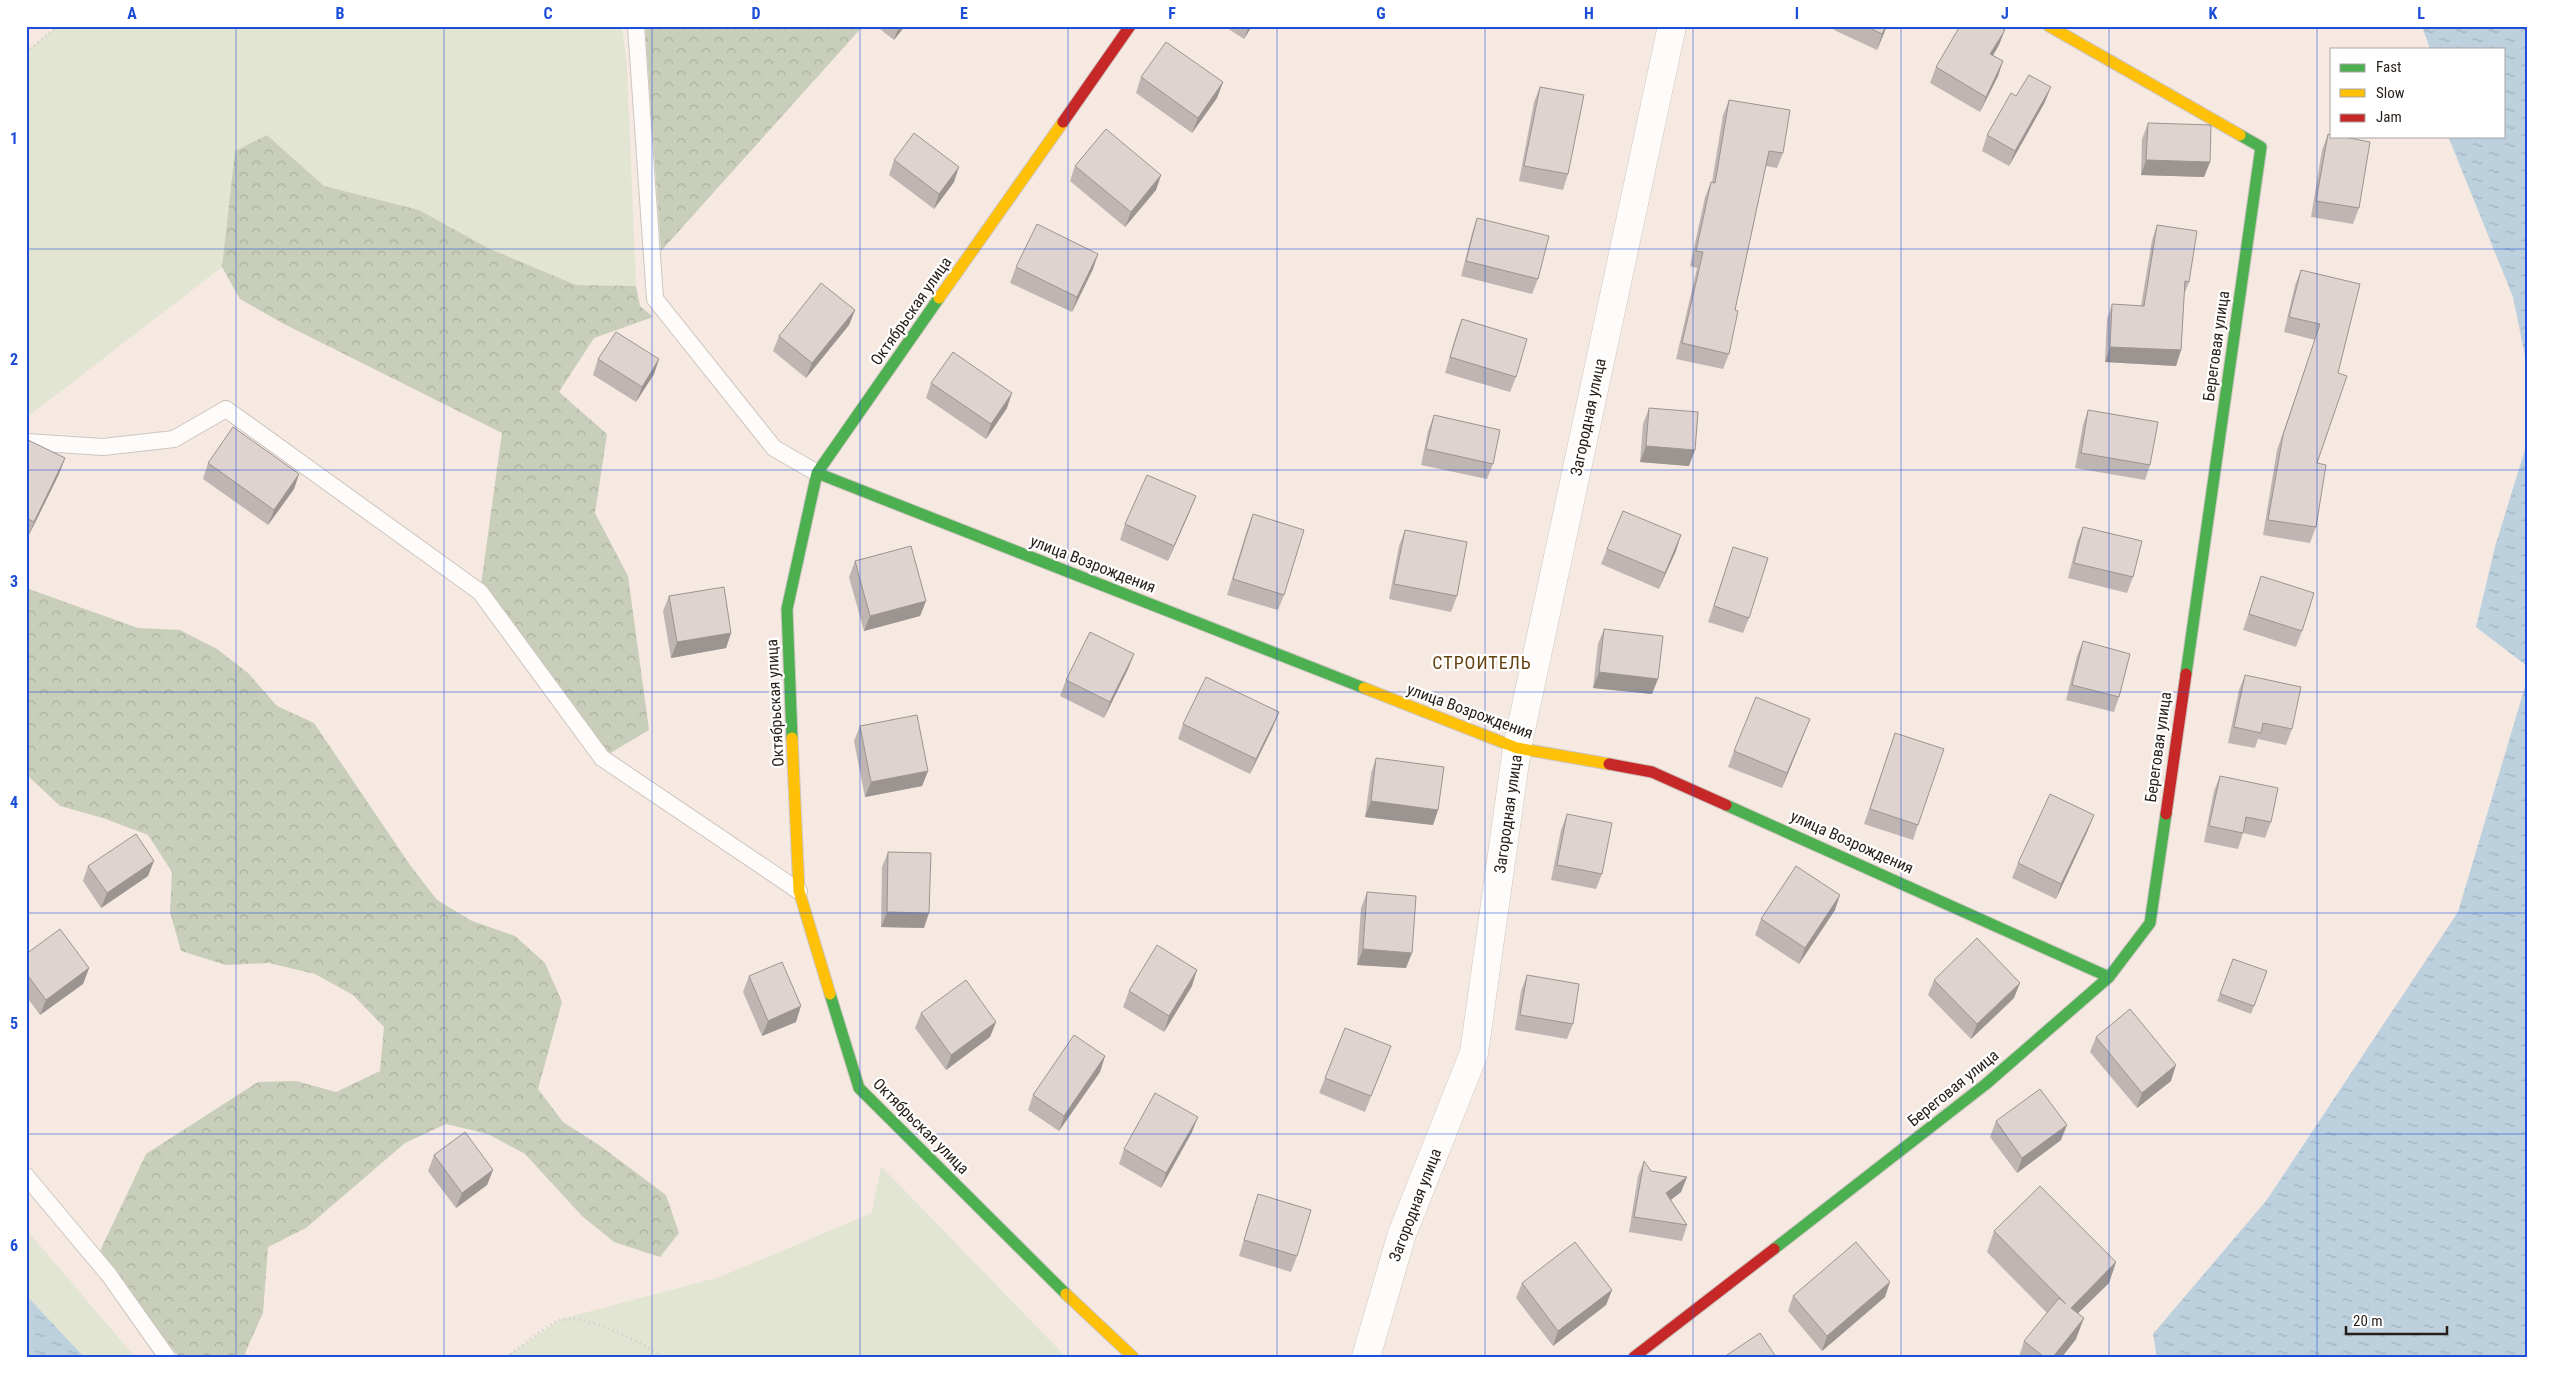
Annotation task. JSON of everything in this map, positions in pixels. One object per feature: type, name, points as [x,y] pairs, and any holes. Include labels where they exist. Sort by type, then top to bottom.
[{"type":"street","name":"Октябрьская улица","points":[[1130,26],[817,473],[787,610],[799,892],[859,1088],[1102,1330],[1133,1357]]},
{"type":"street","name":"Загородная улица","points":[[1366,1357],[1402,1234],[1474,1053],[1517,748],[1672,26]]},
{"type":"street","name":"Береговая улица","points":[[1634,1357],[1986,1084],[2109,976],[2150,923],[2261,147],[2049,26]]},
{"type":"street","name":"улица Возрождения","points":[[817,473],[1517,748],[1652,772],[2109,976]]},
{"type":"lane","points":[[636,26],[655,299],[774,448],[817,473]]},
{"type":"lane","points":[[26,442],[103,447],[174,440],[226,409],[480,592],[602,758],[799,892]]},
{"type":"lane","points":[[26,1176],[109,1275],[167,1357]]},
{"type":"path","points":[[26,52],[58,26]]},
{"type":"path","points":[[506,1357],[561,1320],[591,1322],[641,1342],[664,1357]]},
{"type":"green space","points":[[58,26],[622,26],[627,67],[636,286],[576,285],[488,248],[419,210],[324,186],[267,135],[235,151],[222,267],[26,418],[26,52]]},
{"type":"green space","points":[[645,26],[863,26],[661,251]]},
{"type":"green space","points":[[267,135],[324,186],[419,210],[488,248],[576,285],[636,286],[640,306],[653,317],[594,338],[559,392],[607,434],[595,513],[628,576],[649,730],[602,758],[480,592],[502,433],[284,324],[240,299],[222,267],[235,151]]},
{"type":"green space","points":[[26,588],[138,628],[180,630],[217,649],[248,673],[277,706],[314,723],[410,865],[437,900],[472,921],[515,936],[545,963],[562,1002],[538,1089],[563,1122],[599,1145],[666,1195],[679,1233],[660,1257],[614,1242],[582,1216],[525,1154],[488,1134],[446,1124],[405,1143],[306,1228],[268,1247],[263,1313],[245,1353],[247,1357],[179,1357],[99,1253],[146,1154],[258,1082],[296,1081],[336,1092],[380,1071],[384,1027],[353,995],[315,974],[269,963],[226,965],[181,951],[170,912],[172,872],[148,835],[103,818],[60,806],[27,775]]},
{"type":"green space","points":[[881,1166],[1066,1357],[506,1357],[561,1319],[720,1277],[872,1213]]},
{"type":"green space","points":[[26,1229],[135,1357],[84,1357],[26,1295]]},
{"type":"water","points":[[2422,26],[2527,26],[2527,366],[2513,297],[2449,138],[2506,138],[2506,48],[2430,48]]},
{"type":"water","points":[[2527,443],[2527,666],[2476,627],[2495,547]]},
{"type":"water","points":[[2527,680],[2527,1357],[2157,1357],[2153,1334],[2266,1201],[2458,912]]},
{"type":"water","points":[[26,1295],[84,1357],[26,1357]]},
{"type":"building","points":[[1865,26],[1886,26],[1882,34]]},
{"type":"building","points":[[1960,26],[1998,26],[2005,30],[1990,54],[2003,61],[1986,97],[1936,67]]},
{"type":"building","points":[[1166,42],[1223,82],[1198,118],[1141,77]]},
{"type":"building","points":[[2029,75],[2051,87],[2015,151],[1987,135],[2011,93],[2016,96]]},
{"type":"building","points":[[1540,87],[1584,95],[1568,174],[1524,166]]},
{"type":"building","points":[[1729,100],[1790,110],[1783,153],[1769,151],[1735,310],[1738,311],[1729,354],[1682,343],[1703,252],[1696,251],[1711,182],[1715,183]]},
{"type":"building","points":[[2148,123],[2211,125],[2210,162],[2146,160]]},
{"type":"building","points":[[1106,129],[1161,175],[1131,212],[1075,166]]},
{"type":"building","points":[[914,133],[959,167],[939,194],[894,160]]},
{"type":"building","points":[[2328,134],[2330,134],[2330,138],[2349,138],[2370,142],[2359,208],[2316,201]]},
{"type":"building","points":[[1477,218],[1549,236],[1538,279],[1466,261]]},
{"type":"building","points":[[1037,224],[1098,254],[1077,297],[1016,267]]},
{"type":"building","points":[[2157,225],[2197,231],[2189,282],[2185,281],[2181,350],[2110,347],[2112,304],[2144,306]]},
{"type":"building","points":[[2301,270],[2360,284],[2338,373],[2347,376],[2317,463],[2326,465],[2316,527],[2268,520],[2283,435],[2320,324],[2289,317]]},
{"type":"building","points":[[821,283],[855,310],[812,363],[779,336]]},
{"type":"building","points":[[1462,319],[1527,339],[1516,377],[1450,357]]},
{"type":"building","points":[[616,332],[659,359],[642,387],[598,359]]},
{"type":"building","points":[[953,352],[1012,393],[991,424],[931,383]]},
{"type":"building","points":[[1649,408],[1698,412],[1695,450],[1646,446]]},
{"type":"building","points":[[2088,410],[2158,422],[2150,465],[2081,453]]},
{"type":"building","points":[[1434,415],[1500,430],[1493,464],[1426,449]]},
{"type":"building","points":[[233,427],[299,474],[274,510],[208,463]]},
{"type":"building","points":[[26,439],[65,458],[34,522],[26,518]]},
{"type":"building","points":[[1147,475],[1196,496],[1174,546],[1125,524]]},
{"type":"building","points":[[1623,511],[1681,535],[1665,573],[1607,549]]},
{"type":"building","points":[[1253,514],[1304,530],[1284,595],[1233,579]]},
{"type":"building","points":[[2083,527],[2142,541],[2133,577],[2074,563]]},
{"type":"building","points":[[1405,530],[1467,542],[1457,596],[1394,584]]},
{"type":"building","points":[[911,546],[926,601],[870,616],[855,561]]},
{"type":"building","points":[[1733,547],[1768,558],[1749,618],[1714,606]]},
{"type":"building","points":[[2261,576],[2314,593],[2302,631],[2249,614]]},
{"type":"building","points":[[724,587],[731,633],[677,642],[669,596]]},
{"type":"building","points":[[1604,629],[1663,636],[1658,679],[1599,672]]},
{"type":"building","points":[[1090,632],[1134,654],[1110,702],[1066,680]]},
{"type":"building","points":[[2083,641],[2130,654],[2119,697],[2072,685]]},
{"type":"building","points":[[2245,675],[2301,687],[2292,729],[2263,723],[2261,733],[2234,727]]},
{"type":"building","points":[[1206,677],[1279,712],[1256,759],[1183,724]]},
{"type":"building","points":[[1756,697],[1810,719],[1787,773],[1734,751]]},
{"type":"building","points":[[917,715],[928,771],[871,782],[860,726]]},
{"type":"building","points":[[1895,733],[1944,749],[1918,825],[1870,809]]},
{"type":"building","points":[[1376,758],[1444,767],[1438,810],[1371,801]]},
{"type":"building","points":[[2220,776],[2278,788],[2271,822],[2246,817],[2243,833],[2209,826]]},
{"type":"building","points":[[2050,794],[2094,815],[2061,884],[2018,863]]},
{"type":"building","points":[[1567,814],[1612,823],[1602,874],[1557,865]]},
{"type":"building","points":[[136,834],[154,861],[107,893],[88,866]]},
{"type":"building","points":[[888,852],[931,853],[929,913],[887,912]]},
{"type":"building","points":[[1796,866],[1840,895],[1805,948],[1761,919]]},
{"type":"building","points":[[1367,892],[1416,896],[1412,953],[1363,949]]},
{"type":"building","points":[[60,929],[89,968],[46,1000],[26,973],[26,954]]},
{"type":"building","points":[[1977,938],[2020,983],[1977,1024],[1934,980]]},
{"type":"building","points":[[1157,945],[1197,970],[1169,1016],[1129,991]]},
{"type":"building","points":[[2233,959],[2267,971],[2254,1006],[2220,994]]},
{"type":"building","points":[[782,962],[801,1006],[768,1021],[749,976]]},
{"type":"building","points":[[1527,975],[1579,984],[1573,1024],[1520,1015]]},
{"type":"building","points":[[966,980],[996,1022],[951,1055],[921,1013]]},
{"type":"building","points":[[2130,1009],[2176,1065],[2142,1093],[2096,1037]]},
{"type":"building","points":[[1345,1028],[1391,1046],[1371,1096],[1325,1078]]},
{"type":"building","points":[[1074,1035],[1105,1056],[1064,1116],[1033,1095]]},
{"type":"building","points":[[2040,1089],[2067,1125],[2022,1158],[1996,1121]]},
{"type":"building","points":[[1155,1093],[1198,1117],[1166,1173],[1124,1149]]},
{"type":"building","points":[[465,1132],[493,1170],[462,1193],[434,1155]]},
{"type":"building","points":[[1644,1161],[1651,1171],[1687,1177],[1666,1193],[1687,1225],[1634,1217]]},
{"type":"building","points":[[2040,1186],[2116,1262],[2071,1308],[2084,1318],[2053,1357],[2044,1357],[2024,1341],[2059,1298],[2066,1304],[1994,1231]]},
{"type":"building","points":[[1258,1194],[1311,1210],[1297,1256],[1244,1240]]},
{"type":"building","points":[[1575,1242],[1612,1290],[1558,1331],[1522,1283]]},
{"type":"building","points":[[1856,1242],[1890,1282],[1827,1336],[1793,1296]]},
{"type":"building","points":[[1760,1333],[1776,1357],[1724,1357]]},
{"type":"traffic: fast","points":[[2186,674],[2261,147],[2240,135]]},
{"type":"traffic: fast","points":[[792,738],[787,609],[817,473],[939,298]]},
{"type":"traffic: fast","points":[[817,473],[1364,688]]},
{"type":"traffic: fast","points":[[1726,805],[2109,977]]},
{"type":"traffic: fast","points":[[1774,1249],[1986,1084],[2109,977],[2150,923],[2166,814]]},
{"type":"traffic: fast","points":[[830,994],[859,1088],[1066,1294]]},
{"type":"traffic: slow","points":[[2049,26],[2240,135]]},
{"type":"traffic: slow","points":[[939,298],[1063,122]]},
{"type":"traffic: slow","points":[[1364,688],[1517,748],[1609,764]]},
{"type":"traffic: slow","points":[[792,738],[799,891],[830,994]]},
{"type":"traffic: slow","points":[[1066,1294],[1133,1357]]},
{"type":"traffic: jam","points":[[1063,122],[1130,26]]},
{"type":"traffic: jam","points":[[2166,814],[2186,674]]},
{"type":"traffic: jam","points":[[1609,764],[1652,772],[1726,805]]},
{"type":"traffic: jam","points":[[1634,1357],[1774,1249]]},
{"type":"district","name":"СТРОИТЕЛЬ","points":[[1482,662]]}]
